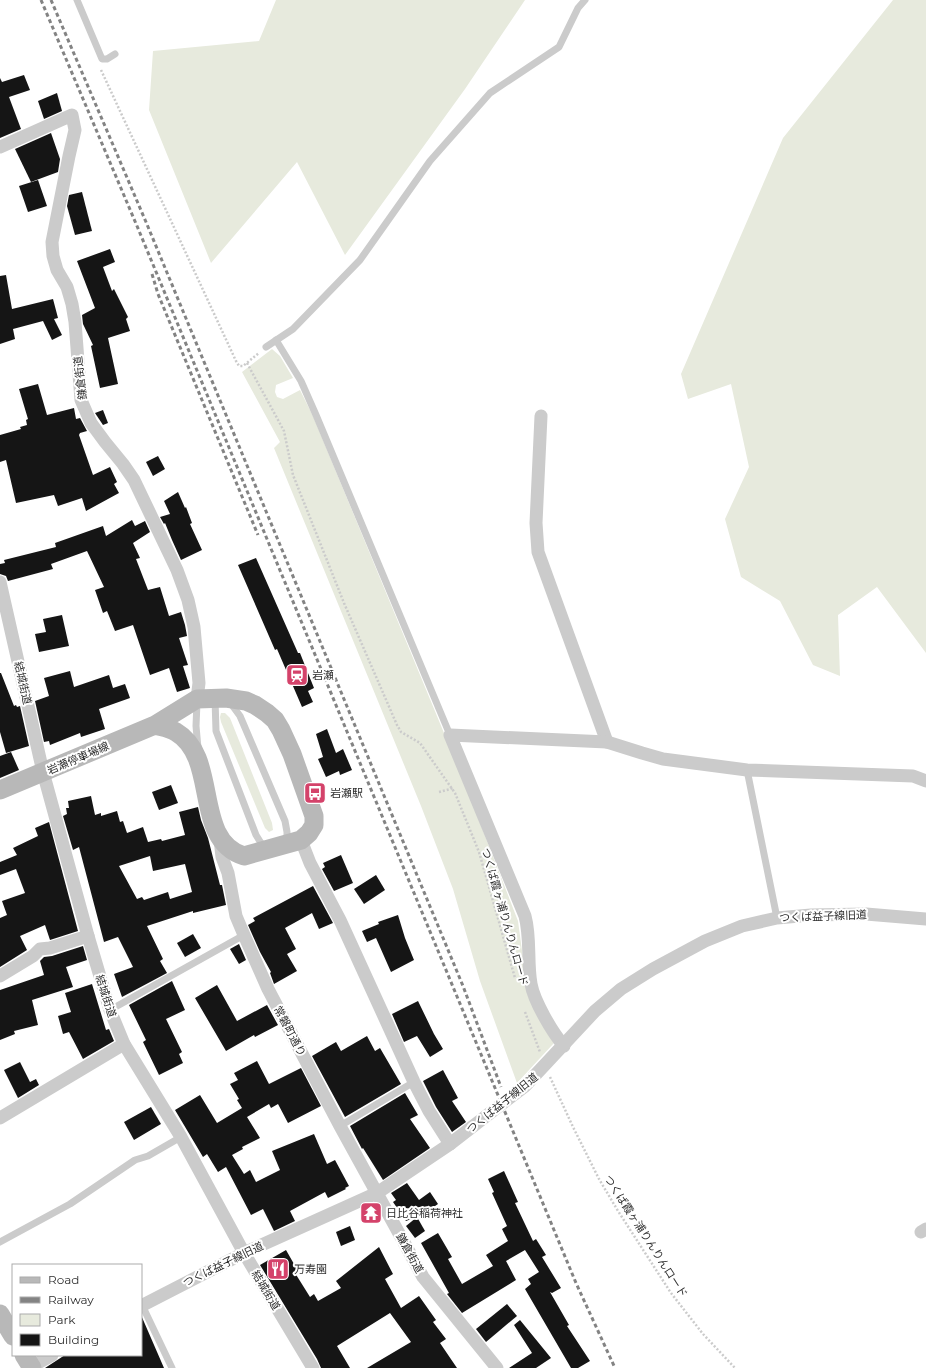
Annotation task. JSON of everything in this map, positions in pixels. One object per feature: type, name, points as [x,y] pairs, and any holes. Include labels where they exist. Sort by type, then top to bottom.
[{"type":"street","name":"鎌倉街道","points":[[0,147],[72,115],[75,130],[52,242],[53,256],[57,270],[67,287],[72,304],[75,322],[81,400],[91,424],[134,480],[177,570],[188,600],[194,627],[199,683],[213,698]]},
{"type":"street","points":[[541,416],[536,523],[538,552],[607,742]]},
{"type":"street","name":"結城街道","points":[[0,582],[43,772],[110,1010],[124,1044],[181,1137],[244,1253],[313,1368]]},
{"type":"street","name":"岩瀬停車場線","points":[[0,790],[155,725],[213,698]]},
{"type":"street","points":[[213,698],[246,701],[255,704],[267,712],[281,730],[292,754],[314,816],[314,825],[309,833],[294,842],[244,856],[237,861],[228,873]]},
{"type":"street","points":[[155,725],[175,731],[185,739],[199,762],[210,812],[220,840],[228,848],[237,854],[244,856]]},
{"type":"street","points":[[564,1046],[554,1033],[534,994],[531,983],[528,926],[525,916],[450,735],[607,742],[642,754],[663,759],[747,770],[913,776],[926,781]]},
{"type":"street","name":"常磐町通り","points":[[220,840],[222,857],[228,873],[236,916],[268,990],[340,1126]]},
{"type":"street","points":[[294,842],[310,863],[340,920],[414,1082],[429,1111],[450,1144]]},
{"type":"street","name":"つくば益子線旧道","points":[[142,1304],[244,1253],[377,1192],[450,1144],[525,1086],[600,1007],[621,989],[705,940],[742,926],[777,918],[811,915],[866,914],[926,919]]},
{"type":"street","points":[[0,976],[33,956],[40,949],[50,948],[88,936]]},
{"type":"street","points":[[1,1114],[124,1044]]},
{"type":"street","name":"鎌倉街道","points":[[340,1126],[423,1277],[497,1368]]},
{"type":"street","points":[[0,1314],[12,1334]]},
{"type":"street","points":[[29,1364],[49,1356]]},
{"type":"lane","points":[[77,0],[102,59],[107,59],[115,54]]},
{"type":"lane","points":[[266,347],[293,329],[360,260],[430,161],[490,93],[559,47],[578,8],[585,0]]},
{"type":"lane","points":[[276,340],[300,381],[316,415],[450,735]]},
{"type":"lane","points":[[199,762],[196,726],[213,698]]},
{"type":"lane","points":[[213,698],[242,722],[285,821],[287,832],[294,842]]},
{"type":"lane","points":[[213,698],[216,731],[256,835],[261,843],[269,848]]},
{"type":"lane","points":[[747,770],[777,918]]},
{"type":"lane","points":[[110,1010],[244,935]]},
{"type":"lane","points":[[340,1126],[414,1082]]},
{"type":"lane","points":[[0,1242],[70,1204],[135,1160],[148,1156],[181,1137]]},
{"type":"lane","points":[[142,1307],[172,1368]]},
{"type":"path","points":[[102,59],[101,69],[239,366],[243,366],[266,347]]},
{"type":"path","name":"つくば霞ヶ浦りんりんロード","points":[[247,363],[284,431],[293,475],[344,603],[397,725],[401,732],[420,743],[453,789],[464,813],[478,852],[517,984]]},
{"type":"path","points":[[523,1006],[539,1052]]},
{"type":"path","name":"つくば霞ヶ浦りんりんロード","points":[[552,1080],[596,1173],[618,1211],[671,1293],[703,1334],[735,1368]]},
{"type":"green space","points":[[276,0],[525,0],[465,89],[345,255],[297,162],[211,263],[149,110],[153,51],[259,41]]},
{"type":"green space","points":[[893,0],[926,0],[926,653],[877,587],[838,615],[840,676],[813,665],[780,601],[741,577],[725,519],[749,467],[731,384],[688,399],[681,374],[783,138]]},
{"type":"green space","points":[[272,349],[280,356],[293,378],[276,385],[275,392],[277,397],[283,399],[300,390],[313,416],[463,779],[518,921],[528,995],[554,1043],[517,1083],[480,981],[453,889],[421,806],[274,448],[280,442],[242,372]]},
{"type":"green space","points":[[221,713],[225,713],[230,718],[272,823],[273,830],[269,832],[265,828],[221,722]]},
{"type":"building","points":[[24,75],[30,90],[9,97],[21,129],[0,138],[0,78],[2,82]]},
{"type":"building","points":[[57,93],[62,111],[44,119],[38,101]]},
{"type":"building","points":[[51,133],[60,159],[58,172],[31,182],[15,149]]},
{"type":"building","points":[[38,180],[47,206],[28,212],[19,186]]},
{"type":"building","points":[[82,192],[92,231],[75,235],[67,206],[69,195]]},
{"type":"building","points":[[110,249],[115,262],[103,267],[112,291],[114,289],[128,317],[126,319],[130,331],[108,338],[118,384],[100,388],[91,346],[93,345],[83,324],[82,315],[95,308],[77,261]]},
{"type":"building","points":[[6,275],[12,309],[53,299],[58,318],[54,319],[62,335],[52,340],[43,321],[13,329],[15,339],[0,344],[0,276]]},
{"type":"building","points":[[38,384],[47,415],[74,408],[76,419],[80,418],[87,431],[80,433],[79,435],[93,475],[110,467],[117,482],[114,484],[119,493],[86,511],[82,498],[58,506],[54,495],[16,503],[6,460],[0,462],[0,435],[21,429],[20,427],[27,425],[26,420],[28,419],[19,389]]},
{"type":"building","points":[[103,410],[108,423],[103,425],[95,413]]},
{"type":"building","points":[[158,456],[165,469],[153,476],[146,462]]},
{"type":"building","points":[[178,492],[185,508],[186,507],[192,523],[190,524],[202,550],[181,560],[165,523],[164,524],[160,517],[170,514],[164,501]]},
{"type":"building","points":[[132,520],[135,526],[145,521],[150,532],[133,543],[140,558],[136,559],[148,590],[160,587],[169,616],[181,612],[185,625],[187,636],[179,638],[188,665],[183,666],[190,688],[177,692],[169,668],[150,675],[133,625],[115,631],[107,611],[103,613],[95,590],[104,587],[87,551],[51,564],[53,569],[8,581],[6,576],[0,574],[0,564],[5,563],[4,560],[56,547],[55,543],[103,526],[106,536]]},
{"type":"building","points":[[256,558],[298,653],[300,653],[314,688],[308,691],[313,702],[302,707],[238,565]]},
{"type":"building","points":[[62,615],[69,646],[39,652],[35,634],[46,632],[43,619]]},
{"type":"building","points":[[70,671],[74,687],[109,675],[113,688],[125,684],[130,698],[99,709],[105,729],[81,737],[80,733],[50,745],[49,741],[44,742],[35,701],[49,696],[44,678]]},
{"type":"building","points":[[0,673],[14,706],[20,706],[29,746],[6,753],[0,732]]},
{"type":"building","points":[[327,729],[336,753],[343,749],[352,770],[340,775],[339,771],[326,777],[318,759],[323,757],[316,734]]},
{"type":"building","points":[[11,752],[19,770],[0,778],[0,756]]},
{"type":"building","points":[[171,785],[178,803],[159,810],[152,792]]},
{"type":"building","points":[[91,796],[95,815],[101,813],[101,816],[117,811],[120,822],[123,821],[127,833],[143,827],[148,842],[161,839],[162,841],[185,835],[179,812],[198,807],[208,838],[220,885],[222,885],[226,905],[193,913],[193,911],[147,926],[163,959],[160,961],[167,973],[122,997],[114,974],[133,967],[118,937],[104,942],[79,847],[73,850],[63,816],[67,814],[66,808],[69,808],[68,801]],"holes":[[[150,856],[153,871],[185,864],[192,892],[170,899],[168,892],[144,900],[142,897],[137,899],[119,866]]]},
{"type":"building","points":[[49,822],[78,931],[50,940],[45,925],[20,936],[27,950],[0,967],[0,918],[7,915],[2,901],[25,893],[16,869],[0,875],[0,862],[17,855],[13,848],[38,836],[35,828]]},
{"type":"building","points":[[341,855],[353,883],[334,891],[322,869],[325,867],[323,863]]},
{"type":"building","points":[[376,875],[385,890],[364,904],[354,889]]},
{"type":"building","points":[[313,886],[333,923],[319,929],[312,913],[285,928],[296,949],[287,954],[297,971],[274,984],[270,973],[271,972],[248,925],[255,921],[253,918]]},
{"type":"building","points":[[398,915],[414,960],[391,972],[376,938],[367,942],[362,931],[379,924],[378,922]]},
{"type":"building","points":[[193,934],[201,948],[185,957],[177,943]]},
{"type":"building","points":[[239,944],[246,960],[239,964],[230,949]]},
{"type":"building","points":[[83,946],[87,960],[66,967],[73,987],[32,1000],[38,1025],[14,1031],[15,1034],[0,1040],[0,990],[44,975],[40,961],[44,957],[52,956]]},
{"type":"building","points":[[172,981],[185,1010],[166,1019],[182,1052],[179,1054],[183,1063],[159,1075],[143,1042],[146,1040],[129,1005]]},
{"type":"building","points":[[92,984],[106,1030],[109,1029],[114,1041],[83,1059],[69,1032],[63,1034],[58,1016],[71,1012],[65,993]]},
{"type":"building","points":[[217,985],[237,1021],[267,1005],[278,1025],[255,1037],[254,1035],[226,1051],[195,998]]},
{"type":"building","points":[[418,1001],[443,1049],[430,1057],[417,1036],[404,1042],[392,1014]]},
{"type":"building","points":[[367,1036],[375,1051],[380,1048],[401,1084],[345,1117],[312,1056],[336,1042],[341,1051]]},
{"type":"building","points":[[257,1061],[269,1084],[301,1068],[321,1106],[288,1123],[278,1104],[271,1108],[269,1104],[247,1117],[260,1138],[242,1147],[243,1149],[232,1155],[244,1174],[250,1170],[256,1182],[280,1170],[272,1151],[314,1134],[327,1164],[335,1160],[349,1186],[328,1198],[325,1192],[290,1211],[295,1221],[274,1231],[263,1209],[251,1215],[226,1167],[218,1172],[207,1154],[203,1157],[175,1110],[200,1095],[217,1123],[242,1108],[237,1100],[239,1099],[230,1084],[238,1080],[234,1073]]},
{"type":"building","points":[[20,1062],[30,1082],[36,1079],[39,1085],[18,1098],[4,1070]]},
{"type":"building","points":[[443,1070],[458,1098],[452,1101],[466,1122],[452,1132],[436,1107],[423,1081]]},
{"type":"building","points":[[405,1093],[418,1115],[410,1119],[430,1148],[383,1180],[363,1148],[362,1149],[350,1126]]},
{"type":"building","points":[[151,1107],[161,1124],[134,1140],[124,1122]]},
{"type":"building","points":[[504,1171],[518,1202],[515,1203],[533,1241],[536,1239],[546,1255],[542,1257],[561,1288],[552,1293],[550,1292],[569,1325],[567,1326],[590,1361],[578,1368],[571,1368],[525,1289],[531,1284],[528,1279],[539,1272],[525,1250],[506,1261],[516,1280],[462,1313],[447,1294],[449,1293],[421,1243],[438,1233],[452,1257],[448,1259],[462,1284],[493,1266],[486,1255],[508,1241],[502,1229],[507,1226],[492,1193],[494,1192],[488,1179]]},
{"type":"building","points":[[407,1183],[419,1200],[430,1192],[438,1204],[422,1215],[406,1221],[393,1202],[396,1200],[391,1193]]},
{"type":"building","points":[[417,1217],[425,1231],[415,1238],[406,1226]]},
{"type":"building","points":[[350,1226],[355,1240],[341,1246],[336,1232]]},
{"type":"building","points":[[379,1247],[393,1274],[385,1279],[401,1308],[419,1296],[436,1320],[433,1322],[446,1339],[440,1343],[457,1368],[367,1368],[411,1342],[390,1313],[337,1346],[350,1368],[321,1368],[260,1265],[286,1250],[298,1271],[295,1273],[310,1297],[314,1294],[318,1301],[341,1288],[336,1281]]},
{"type":"building","points":[[507,1304],[517,1316],[486,1342],[476,1329]]},
{"type":"building","points":[[142,1317],[164,1368],[45,1368],[63,1356],[142,1356]]},
{"type":"building","points":[[520,1320],[551,1358],[536,1368],[509,1368],[532,1353],[514,1325]]},
{"type":"railway","points":[[41,0],[137,226],[576,1283],[615,1368]]},
{"type":"railway","points":[[51,0],[146,222],[463,986],[501,1087]]},
{"type":"railway","points":[[152,274],[158,294],[258,535]]},
{"type":"place","name":"岩瀬","points":[[297,675]]},
{"type":"place","name":"岩瀬駅","points":[[315,793]]},
{"type":"place","name":"日比谷稲荷神社","points":[[371,1213]]},
{"type":"place","name":"万寿園","points":[[278,1269]]}]
